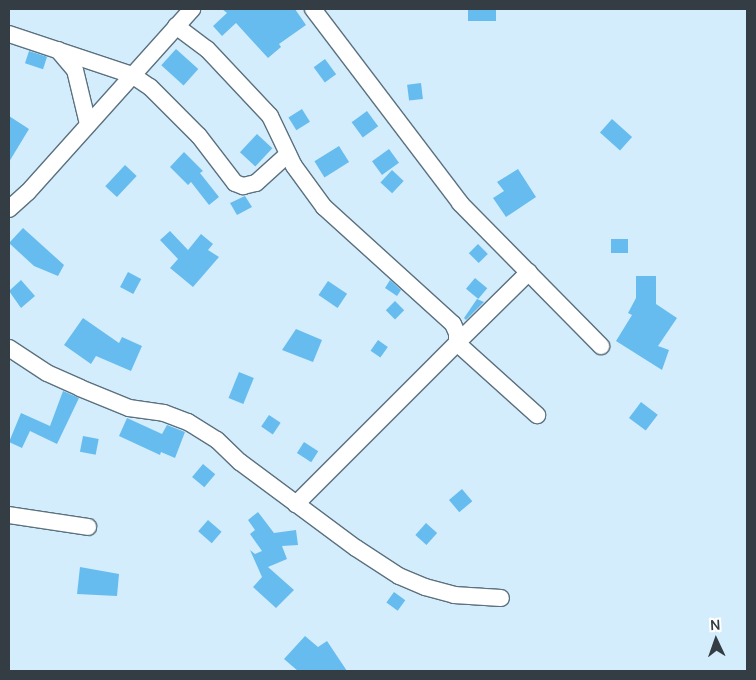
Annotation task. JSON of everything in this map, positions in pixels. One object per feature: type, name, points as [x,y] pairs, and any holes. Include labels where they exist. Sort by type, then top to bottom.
[{"type":"street","points":[[9,209],[192,9]]},
{"type":"street","points":[[313,9],[440,179],[601,346]]},
{"type":"street","points":[[176,26],[207,49],[270,116],[288,154],[324,207],[349,232],[453,324],[457,343],[537,415]]},
{"type":"street","points":[[9,34],[57,48],[132,75],[170,105],[235,183],[243,186],[256,183],[288,154]]},
{"type":"street","points":[[57,48],[75,70],[88,124]]},
{"type":"street","points":[[296,504],[529,272]]},
{"type":"street","points":[[9,348],[48,373],[80,388],[129,408],[164,413],[188,422],[217,440],[240,462],[296,504],[399,576],[425,588],[454,595],[501,598]]},
{"type":"street","points":[[9,515],[88,527]]},
{"type":"building","points":[[222,9],[295,9],[306,25],[279,44],[281,47],[268,58],[236,23],[222,36],[213,26],[227,13]]},
{"type":"building","points":[[468,9],[496,9],[496,21],[468,21]]},
{"type":"building","points":[[176,49],[198,69],[184,85],[161,65]]},
{"type":"building","points":[[29,51],[47,57],[43,69],[25,63]]},
{"type":"building","points":[[325,59],[336,74],[325,83],[314,67]]},
{"type":"building","points":[[421,83],[423,99],[409,101],[407,85]]},
{"type":"building","points":[[302,109],[310,122],[296,130],[288,117]]},
{"type":"building","points":[[367,111],[378,126],[363,138],[352,122]]},
{"type":"building","points":[[9,116],[29,129],[9,162]]},
{"type":"building","points":[[612,119],[632,137],[620,150],[600,132]]},
{"type":"building","points":[[257,134],[272,148],[255,167],[240,152]]},
{"type":"building","points":[[339,146],[349,162],[324,177],[314,161]]},
{"type":"building","points":[[389,149],[399,163],[382,175],[372,161]]},
{"type":"building","points":[[184,152],[203,171],[200,173],[219,197],[209,205],[191,182],[188,185],[170,167]]},
{"type":"building","points":[[125,165],[137,176],[117,197],[105,186]]},
{"type":"building","points":[[518,169],[536,197],[506,217],[493,198],[504,191],[497,182]]},
{"type":"building","points":[[392,170],[404,181],[392,193],[380,182]]},
{"type":"building","points":[[245,196],[252,207],[237,215],[230,203]]},
{"type":"building","points":[[23,228],[64,265],[58,276],[34,266],[9,243]]},
{"type":"building","points":[[170,231],[188,250],[201,234],[213,244],[208,250],[219,257],[193,287],[170,268],[178,259],[160,240]]},
{"type":"building","points":[[611,239],[628,239],[628,253],[611,253]]},
{"type":"building","points":[[478,244],[488,254],[479,263],[469,253]]},
{"type":"building","points":[[128,272],[141,279],[133,294],[120,287]]},
{"type":"building","points":[[636,276],[656,276],[656,304],[677,318],[658,346],[669,350],[662,370],[616,341],[632,315],[628,313],[636,298]]},
{"type":"building","points":[[475,278],[487,288],[478,299],[466,289]]},
{"type":"building","points":[[21,280],[35,296],[21,308],[9,291]]},
{"type":"building","points":[[390,280],[401,290],[397,296],[385,288]]},
{"type":"building","points":[[328,281],[347,294],[338,308],[318,295]]},
{"type":"building","points":[[477,299],[484,302],[466,320],[464,318]]},
{"type":"building","points":[[395,301],[404,310],[395,319],[386,310]]},
{"type":"building","points":[[83,318],[119,343],[122,337],[142,346],[131,371],[96,356],[91,364],[64,345]]},
{"type":"building","points":[[296,329],[322,340],[313,362],[282,350]]},
{"type":"building","points":[[378,340],[388,347],[380,358],[371,351]]},
{"type":"building","points":[[239,372],[254,378],[243,404],[229,398]]},
{"type":"building","points":[[63,391],[79,398],[57,444],[30,431],[22,448],[9,442],[21,413],[50,426]]},
{"type":"building","points":[[641,402],[658,415],[646,431],[629,418]]},
{"type":"building","points":[[269,415],[281,423],[273,434],[261,427]]},
{"type":"building","points":[[127,418],[162,434],[167,425],[185,432],[175,458],[161,452],[160,455],[119,436]]},
{"type":"building","points":[[83,436],[99,439],[96,455],[80,452]]},
{"type":"building","points":[[304,442],[318,451],[311,462],[297,453]]},
{"type":"building","points":[[203,464],[215,474],[204,487],[192,477]]},
{"type":"building","points":[[462,489],[472,501],[459,512],[449,500]]},
{"type":"building","points":[[258,512],[274,533],[296,530],[298,545],[282,546],[287,559],[268,567],[294,590],[276,608],[253,587],[262,577],[250,550],[255,554],[262,551],[250,534],[255,530],[248,520]]},
{"type":"building","points":[[208,520],[222,532],[212,543],[198,531]]},
{"type":"building","points":[[426,523],[437,533],[426,545],[415,535]]},
{"type":"building","points":[[80,567],[119,574],[117,596],[77,594]]},
{"type":"building","points":[[394,592],[405,600],[398,611],[386,603]]},
{"type":"building","points":[[305,636],[318,647],[327,641],[347,671],[298,671],[284,659]]}]
